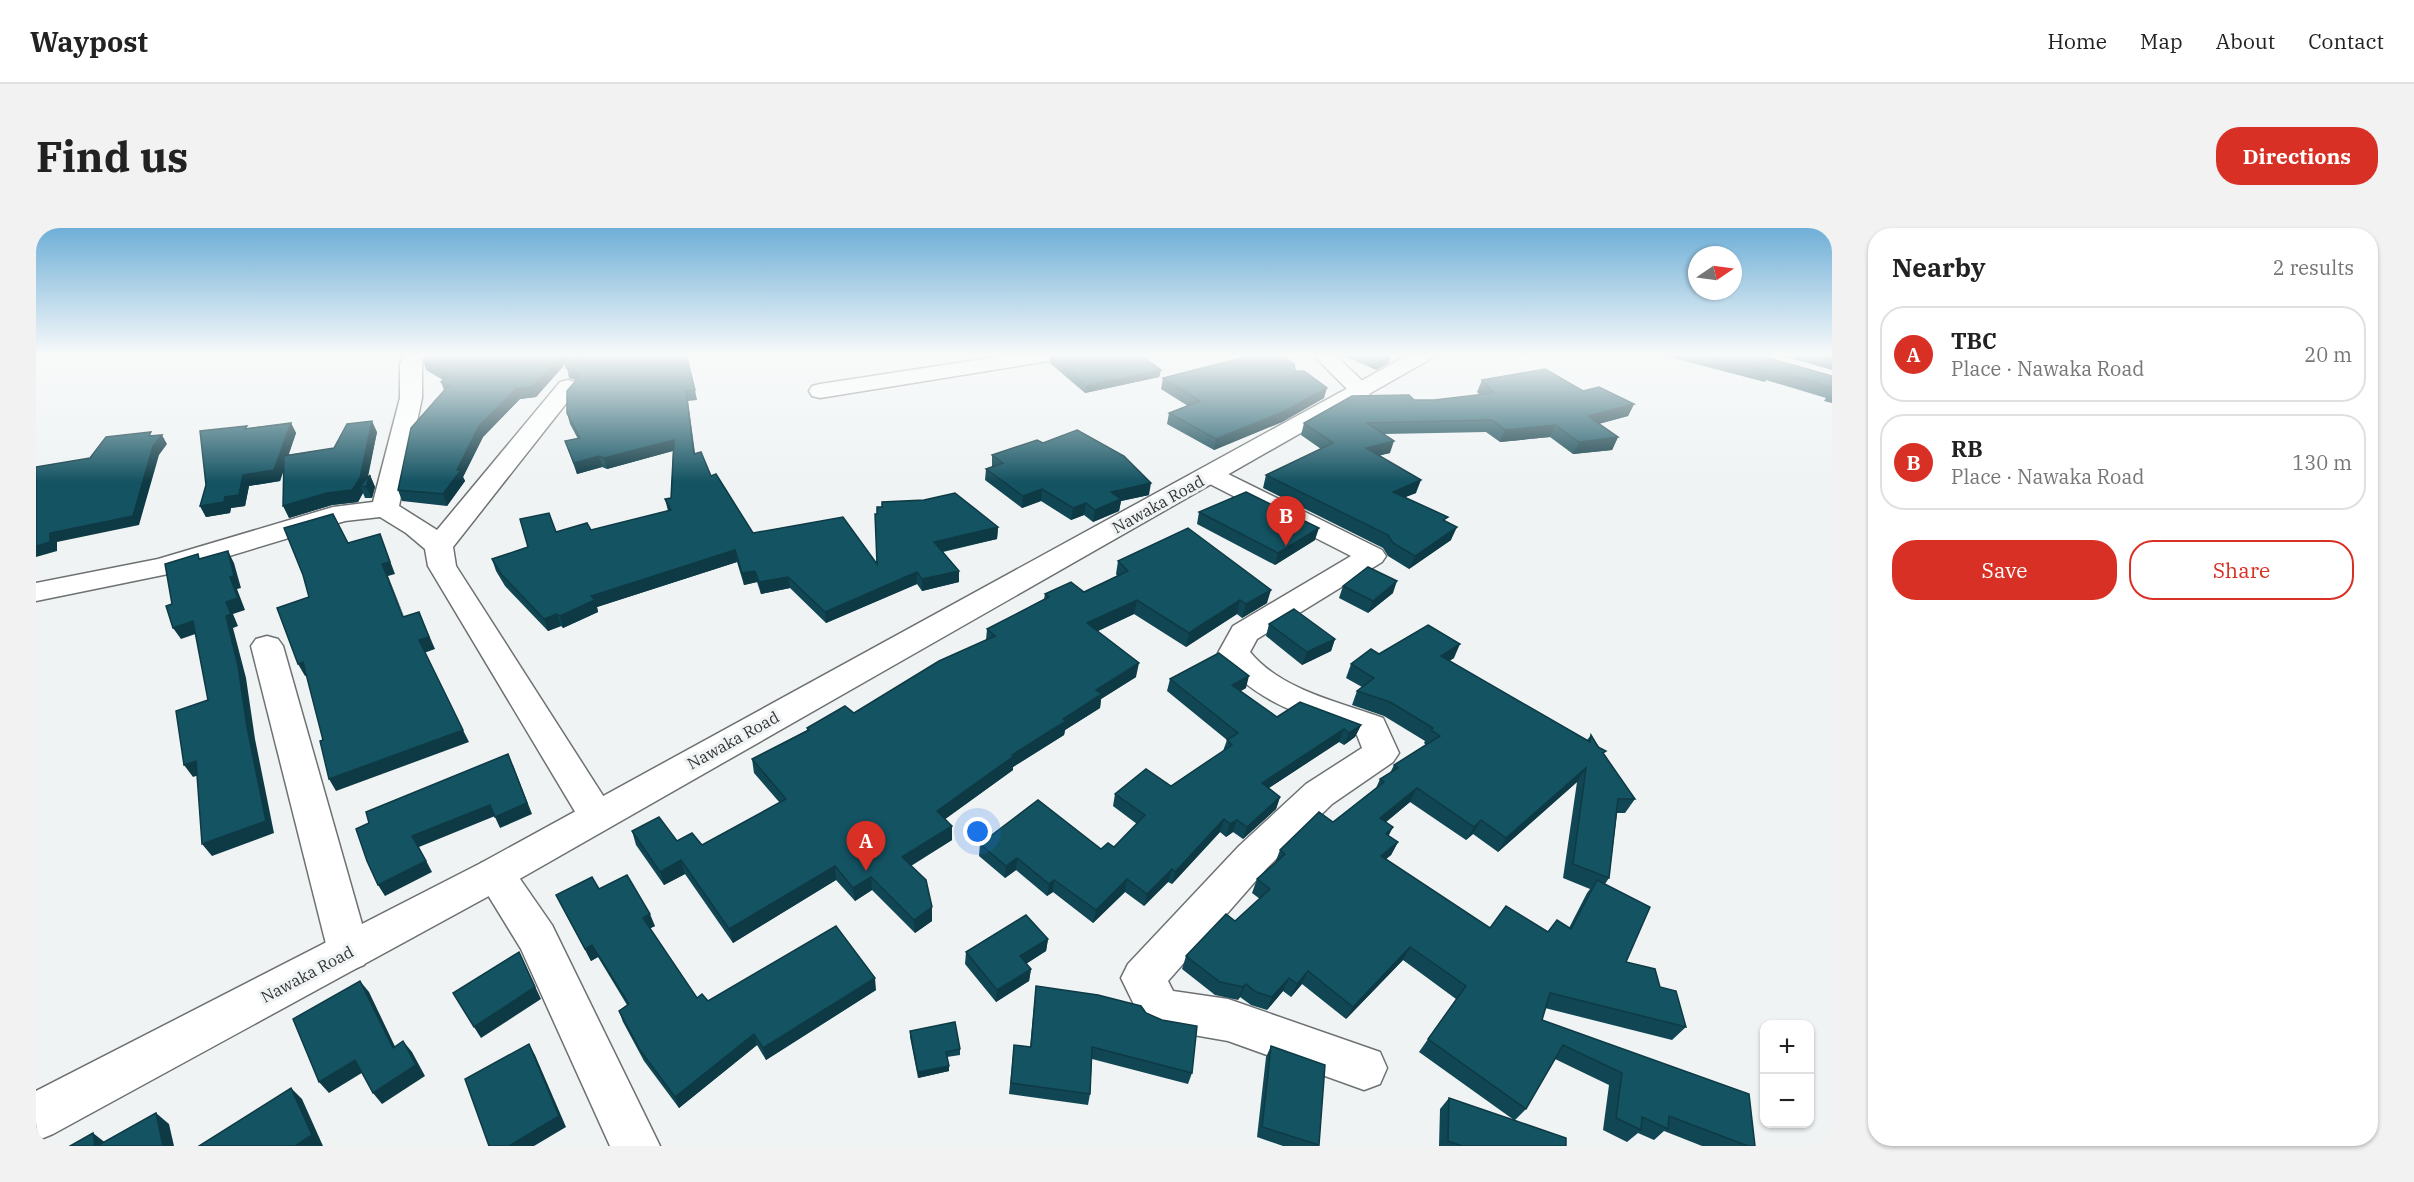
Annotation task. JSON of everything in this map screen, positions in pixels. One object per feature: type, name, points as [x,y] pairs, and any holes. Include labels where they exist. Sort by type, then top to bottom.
[{"type":"street","points":[[385,509],[411,397]]},
{"type":"street","points":[[439,546],[560,397]]},
{"type":"street","name":"Nawaka Road","points":[[36,1117],[495,874],[596,815],[1349,397]]},
{"type":"street","points":[[1211,475],[1372,556],[1244,633],[1234,653],[1242,667],[1283,692],[1371,727],[1382,753],[1319,794],[1253,857],[1143,978],[1159,1009],[1228,1020],[1364,1068]]},
{"type":"street","points":[[36,592],[163,567],[342,513],[385,509],[416,527],[439,546],[442,566],[596,815]]},
{"type":"street","points":[[267,646],[349,952]]},
{"type":"street","points":[[495,874],[537,938],[635,1146]]},
{"type":"building","points":[[439,397],[508,397],[479,426],[457,470],[461,470],[443,494],[398,490],[411,428]]},
{"type":"building","points":[[567,397],[687,397],[694,454],[701,452],[711,476],[716,474],[753,533],[843,517],[877,564],[875,514],[877,514],[877,507],[882,507],[882,502],[924,500],[955,493],[998,527],[934,542],[959,571],[922,579],[917,572],[825,612],[788,577],[759,582],[755,571],[742,573],[735,550],[591,596],[595,600],[560,616],[557,614],[544,619],[501,574],[492,559],[528,547],[520,519],[549,513],[556,532],[587,523],[591,530],[671,510],[665,499],[671,498],[674,440],[604,458],[599,456],[574,463],[565,441],[580,438],[567,413]]},
{"type":"building","points":[[1193,397],[1311,397],[1285,411],[1216,439],[1169,413],[1200,401]]},
{"type":"building","points":[[1351,397],[1411,397],[1414,400],[1461,397],[1619,397],[1634,404],[1588,416],[1618,437],[1579,442],[1555,425],[1505,430],[1492,420],[1367,423],[1394,441],[1366,448],[1421,480],[1393,492],[1448,517],[1443,520],[1457,527],[1415,556],[1393,543],[1388,535],[1266,475],[1333,443],[1304,423]]},
{"type":"building","points":[[372,421],[360,478],[352,490],[327,493],[283,506],[284,456],[334,448],[347,424]]},
{"type":"building","points":[[291,423],[274,470],[243,475],[239,495],[225,497],[224,502],[200,506],[206,485],[200,431],[247,426],[245,429]]},
{"type":"building","points":[[1077,430],[1124,456],[1151,483],[1111,492],[1121,499],[1095,510],[1086,503],[1073,508],[1042,489],[1023,496],[986,469],[1003,463],[992,455],[1037,440],[1043,443]]},
{"type":"building","points":[[151,432],[149,436],[162,435],[153,446],[133,516],[50,533],[50,542],[36,546],[36,467],[90,458],[106,437]]},
{"type":"building","points":[[370,475],[366,487],[360,486]]},
{"type":"building","points":[[1246,492],[1319,528],[1278,553],[1199,512]]},
{"type":"building","points":[[333,514],[348,543],[380,534],[390,562],[382,564],[403,617],[419,612],[429,637],[419,640],[463,730],[329,779],[320,741],[323,740],[303,662],[298,664],[277,608],[309,597],[303,575],[284,528]]},
{"type":"building","points":[[1188,528],[1271,590],[1246,604],[1240,600],[1189,633],[1137,600],[1087,623],[1139,663],[1096,690],[1102,694],[1063,719],[1066,721],[1012,755],[1014,756],[937,811],[952,826],[902,857],[926,880],[932,907],[914,920],[871,877],[853,888],[835,866],[729,929],[681,860],[660,872],[632,831],[659,817],[677,841],[692,833],[702,845],[786,799],[752,759],[809,730],[807,728],[845,706],[854,713],[939,661],[995,636],[987,629],[1049,597],[1045,594],[1071,582],[1084,592],[1128,571],[1118,561]]},
{"type":"building","points":[[228,551],[234,576],[230,577],[238,598],[226,602],[231,614],[226,616],[238,666],[247,727],[266,821],[202,844],[196,761],[184,765],[176,711],[208,700],[193,621],[173,628],[166,606],[172,604],[165,564],[198,554],[199,559]]},
{"type":"building","points":[[1368,567],[1397,581],[1373,601],[1343,586]]},
{"type":"building","points":[[1294,609],[1335,639],[1307,652],[1269,624]]},
{"type":"building","points":[[1428,625],[1460,644],[1441,656],[1590,742],[1591,735],[1598,747],[1606,751],[1603,753],[1635,799],[1618,799],[1609,878],[1573,864],[1586,768],[1506,838],[1481,820],[1474,827],[1417,788],[1380,818],[1393,827],[1386,834],[1398,842],[1381,856],[1490,928],[1506,906],[1548,932],[1557,920],[1571,929],[1597,880],[1650,907],[1626,962],[1655,969],[1660,987],[1676,991],[1686,1027],[1550,993],[1542,1020],[1749,1094],[1755,1146],[1748,1146],[1669,1116],[1668,1129],[1642,1117],[1641,1130],[1616,1118],[1622,1073],[1563,1045],[1526,1109],[1428,1039],[1466,986],[1410,947],[1353,1007],[1308,971],[1297,984],[1289,978],[1272,997],[1256,992],[1246,984],[1243,987],[1220,982],[1186,956],[1226,914],[1235,921],[1270,889],[1257,879],[1285,854],[1280,850],[1319,812],[1333,822],[1384,782],[1380,779],[1398,768],[1394,765],[1440,736],[1431,730],[1433,728],[1390,702],[1357,691],[1374,678],[1351,664],[1371,649],[1379,654]]},
{"type":"building","points":[[1219,653],[1249,676],[1232,685],[1277,717],[1300,702],[1361,725],[1349,733],[1344,729],[1262,783],[1280,797],[1247,827],[1237,820],[1230,824],[1224,819],[1175,872],[1172,869],[1147,894],[1127,879],[1096,910],[1054,880],[1049,884],[1017,858],[1006,866],[980,844],[1038,800],[1101,849],[1108,843],[1114,847],[1145,815],[1115,794],[1146,769],[1171,786],[1232,745],[1227,740],[1238,733],[1170,679]]},
{"type":"building","points":[[508,754],[527,803],[495,817],[490,805],[412,836],[426,861],[378,885],[356,829],[369,823],[366,812]]},
{"type":"building","points":[[627,875],[650,914],[643,918],[697,998],[702,994],[708,1001],[836,926],[875,978],[763,1048],[754,1034],[675,1097],[640,1050],[619,1011],[629,1004],[592,945],[585,949],[556,895],[592,877],[599,889]]},
{"type":"building","points":[[1026,915],[1048,939],[1020,956],[1031,969],[997,990],[966,952]]},
{"type":"building","points":[[519,952],[535,987],[474,1027],[453,993]]},
{"type":"building","points":[[360,981],[393,1048],[403,1041],[416,1065],[373,1093],[355,1060],[319,1082],[293,1019]]},
{"type":"building","points":[[1036,986],[1098,995],[1141,1006],[1146,1013],[1162,1020],[1197,1026],[1192,1073],[1092,1047],[1090,1094],[1011,1083],[1014,1045],[1031,1047]]},
{"type":"building","points":[[955,1022],[960,1049],[946,1052],[949,1066],[918,1072],[910,1031]]},
{"type":"building","points":[[529,1044],[559,1116],[509,1146],[489,1146],[465,1079]]},
{"type":"building","points":[[1271,1046],[1325,1065],[1319,1145],[1262,1127]]},
{"type":"building","points":[[291,1088],[312,1135],[295,1146],[199,1146]]},
{"type":"building","points":[[1449,1098],[1566,1138],[1566,1146],[1462,1146],[1448,1141]]},
{"type":"building","points":[[156,1113],[163,1146],[97,1146]]},
{"type":"building","points":[[93,1133],[95,1146],[70,1146]]},
{"type":"place","name":"RB","points":[[1286,546]]},
{"type":"place","name":"TBC","points":[[866,871]]}]
